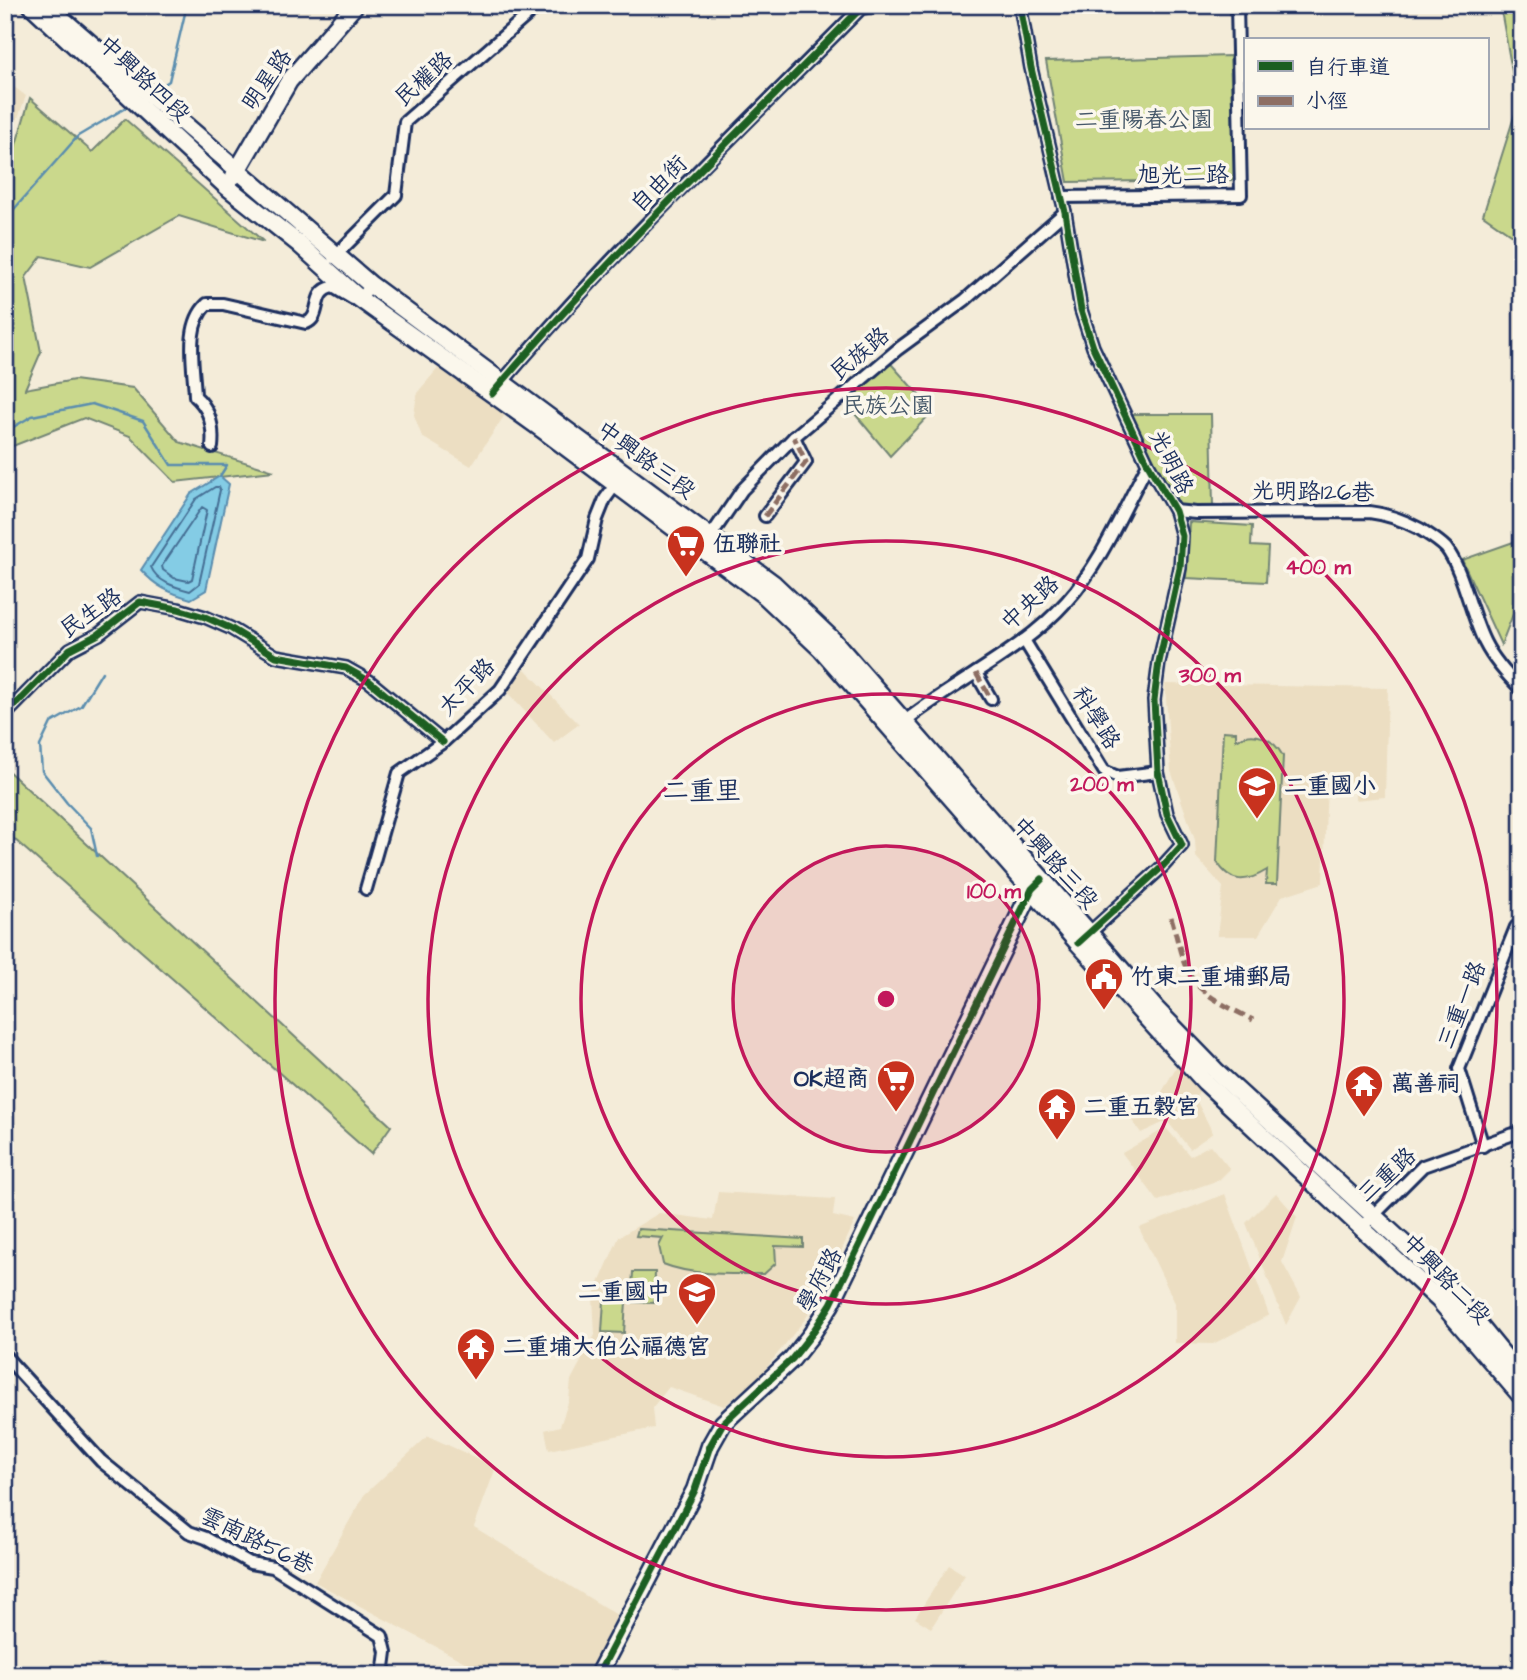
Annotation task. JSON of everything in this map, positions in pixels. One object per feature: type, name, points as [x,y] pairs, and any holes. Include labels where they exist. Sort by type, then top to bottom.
[{"type":"main road","name":"中興路四段","points":[[31,5],[226,186]]},
{"type":"main road","name":"中興路四段","points":[[46,5],[239,170]]},
{"type":"main road","name":"明星路","points":[[226,186],[239,170],[289,81],[355,5]]},
{"type":"main road","name":"中興路三段","points":[[239,170],[329,262],[360,299],[497,388]]},
{"type":"main road","name":"中興路三段","points":[[226,186],[299,244],[371,285],[497,388],[619,479],[774,584],[822,630],[899,726],[1084,938],[1367,1221]]},
{"type":"main road","name":"學府路","points":[[598,1675],[695,1490],[715,1435],[723,1423],[792,1359],[831,1304],[1037,884]]},
{"type":"main road","name":"中興路二段","points":[[1367,1221],[1451,1291],[1522,1378]]},
{"type":"main road","name":"中興路二段","points":[[1367,1221],[1522,1397]]},
{"type":"street","name":"民權路","points":[[329,262],[397,195],[404,122],[539,5]]},
{"type":"street","name":"自由街","points":[[497,388],[534,343],[621,250],[861,8],[879,5]]},
{"type":"street","name":"光明路","points":[[1020,5],[1031,68],[1065,212],[1081,310],[1093,347],[1148,464],[1175,511],[1182,536],[1180,568],[1159,663],[1154,700],[1158,772],[1167,814],[1182,845],[1162,867],[1084,938]]},
{"type":"street","name":"旭光二路","points":[[1061,197],[1241,195],[1237,5]]},
{"type":"street","name":"民族路","points":[[707,541],[742,490],[794,437],[898,349],[965,300],[1065,212]]},
{"type":"street","points":[[212,447],[214,428],[202,402],[195,396],[193,330],[197,314],[208,304],[223,304],[306,323],[315,317],[318,296],[326,288],[333,287],[353,299],[360,299],[371,285]]},
{"type":"street","points":[[765,516],[806,462],[794,437]]},
{"type":"street","name":"中央路","points":[[899,726],[1024,640],[1066,603],[1088,575],[1148,464]]},
{"type":"street","name":"太平路","points":[[366,889],[399,773],[443,742],[500,690],[580,574],[588,559],[597,519],[605,499],[619,479]]},
{"type":"street","name":"光明路126巷","points":[[1175,511],[1369,512],[1388,514],[1413,526],[1436,539],[1447,550],[1486,645],[1507,675],[1522,690]]},
{"type":"street","name":"民生路","points":[[5,715],[70,649],[99,634],[139,602],[205,617],[230,628],[276,656],[346,668],[369,681],[443,742]]},
{"type":"street","name":"科學路","points":[[1024,640],[1104,771],[1118,778],[1158,772]]},
{"type":"street","points":[[976,673],[991,699]]},
{"type":"street","name":"三重一路","points":[[1483,1146],[1459,1069],[1516,927],[1522,925]]},
{"type":"street","name":"三重路","points":[[1367,1221],[1423,1166],[1522,1131]]},
{"type":"street","name":"雲南路56巷","points":[[5,1356],[101,1461],[189,1532],[206,1538],[250,1563],[273,1567],[382,1636],[386,1652],[383,1675]]},
{"type":"shaded area","points":[[5,80],[26,96],[5,153]]},
{"type":"shaded area","points":[[440,366],[506,413],[471,466],[422,437],[414,415],[417,393]]},
{"type":"shaded area","points":[[525,669],[579,724],[554,743],[506,691]]},
{"type":"shaded area","name":"二重國小","points":[[1165,684],[1388,688],[1385,797],[1355,800],[1355,784],[1327,784],[1323,883],[1282,896],[1258,936],[1217,936],[1223,887],[1196,857],[1195,840],[1171,771]]},
{"type":"shaded area","points":[[1179,1062],[1202,1086],[1195,1098],[1213,1133],[1190,1149],[1167,1121],[1141,1133],[1131,1119],[1154,1106]]},
{"type":"shaded area","points":[[1166,1128],[1190,1156],[1210,1145],[1230,1169],[1219,1180],[1158,1201],[1122,1153]]},
{"type":"shaded area","name":"二重國中","points":[[718,1192],[835,1199],[833,1216],[855,1221],[806,1318],[759,1377],[724,1406],[669,1387],[652,1408],[654,1428],[549,1450],[545,1430],[560,1426],[569,1400],[571,1380],[595,1335],[593,1297],[619,1237],[659,1213],[713,1220]]},
{"type":"shaded area","points":[[1276,1193],[1297,1217],[1282,1262],[1301,1297],[1286,1325],[1246,1223]]},
{"type":"shaded area","points":[[1225,1194],[1269,1315],[1213,1344],[1175,1343],[1175,1303],[1139,1228]]},
{"type":"shaded area","points":[[428,1436],[496,1467],[474,1527],[617,1615],[588,1675],[489,1675],[315,1582],[364,1495]]},
{"type":"shaded area","points":[[949,1565],[965,1575],[931,1628],[915,1618]]},
{"type":"green space","points":[[1500,5],[1522,5],[1522,242],[1483,215],[1518,104]]},
{"type":"green space","name":"二重陽春公園","points":[[1230,56],[1235,180],[1068,182],[1046,61]]},
{"type":"green space","points":[[30,98],[92,152],[125,119],[264,242],[179,216],[90,267],[42,256],[26,277],[41,352],[25,389],[74,380],[133,388],[179,442],[274,471],[175,482],[130,436],[84,418],[5,449],[5,181]]},
{"type":"green space","name":"民族公園","points":[[885,357],[933,411],[890,456],[840,396]]},
{"type":"green space","points":[[1130,414],[1211,414],[1213,507],[1180,505],[1151,458]]},
{"type":"green space","points":[[1189,522],[1252,526],[1251,546],[1268,547],[1266,582],[1186,578]]},
{"type":"green space","points":[[1522,539],[1522,591],[1501,645],[1462,560]]},
{"type":"green space","points":[[1223,731],[1236,732],[1236,740],[1250,735],[1262,737],[1274,744],[1283,756],[1277,884],[1266,884],[1267,870],[1246,879],[1239,879],[1233,878],[1217,862]]},
{"type":"green space","points":[[5,768],[391,1126],[371,1154],[5,831]]},
{"type":"green space","points":[[638,1229],[803,1239],[803,1247],[775,1246],[776,1263],[764,1274],[700,1272],[663,1264],[659,1246],[663,1238],[636,1236]]},
{"type":"green space","points":[[633,1272],[655,1272],[654,1303],[631,1302]]},
{"type":"green space","points":[[604,1301],[626,1302],[624,1333],[602,1332]]},
{"type":"water","points":[[220,476],[229,484],[206,590],[191,599],[164,589],[141,570],[191,494]]},
{"type":"waterway","points":[[156,90],[169,81],[186,9],[180,5]]},
{"type":"waterway","points":[[5,231],[9,215],[78,136],[127,107]]},
{"type":"waterway","points":[[5,432],[32,416],[92,404],[143,421],[171,465],[227,465],[220,476]]},
{"type":"waterway","points":[[97,856],[91,828],[42,771],[40,746],[51,723],[81,706],[102,672]]},
{"type":"marked path","points":[[765,516],[806,462],[794,437]]},
{"type":"marked path","points":[[976,673],[991,699]]},
{"type":"marked path","points":[[1171,917],[1185,965],[1196,984],[1224,1005],[1253,1020]]},
{"type":"cycle path","points":[[492,394],[626,246],[861,8],[879,5]]},
{"type":"cycle path","points":[[1020,5],[1031,68],[1065,212],[1081,310],[1093,347],[1148,464],[1175,511],[1182,536],[1180,568],[1159,662],[1154,700],[1158,772],[1167,814],[1182,845],[1162,867],[1078,943]]},
{"type":"cycle path","points":[[5,715],[70,649],[99,634],[140,602],[205,617],[230,628],[276,656],[346,668],[369,681],[443,742]]},
{"type":"cycle path","points":[[598,1675],[695,1490],[710,1446],[723,1423],[792,1359],[831,1304],[1032,889],[1042,879]]},
{"type":"place","name":"伍聯社","points":[[686,578]]},
{"type":"place","name":"二重國小","points":[[1257,820]]},
{"type":"place","name":"竹東二重埔郵局","points":[[1104,1011]]},
{"type":"place","name":"OK超商","points":[[896,1113]]},
{"type":"place","name":"萬善祠","points":[[1364,1118]]},
{"type":"place","name":"二重五穀宮","points":[[1057,1141]]},
{"type":"place","name":"二重國中","points":[[697,1326]]},
{"type":"place","name":"二重埔大伯公福德宮","points":[[476,1381]]},
{"type":"district","name":"二重里","points":[[702,791]]}]
